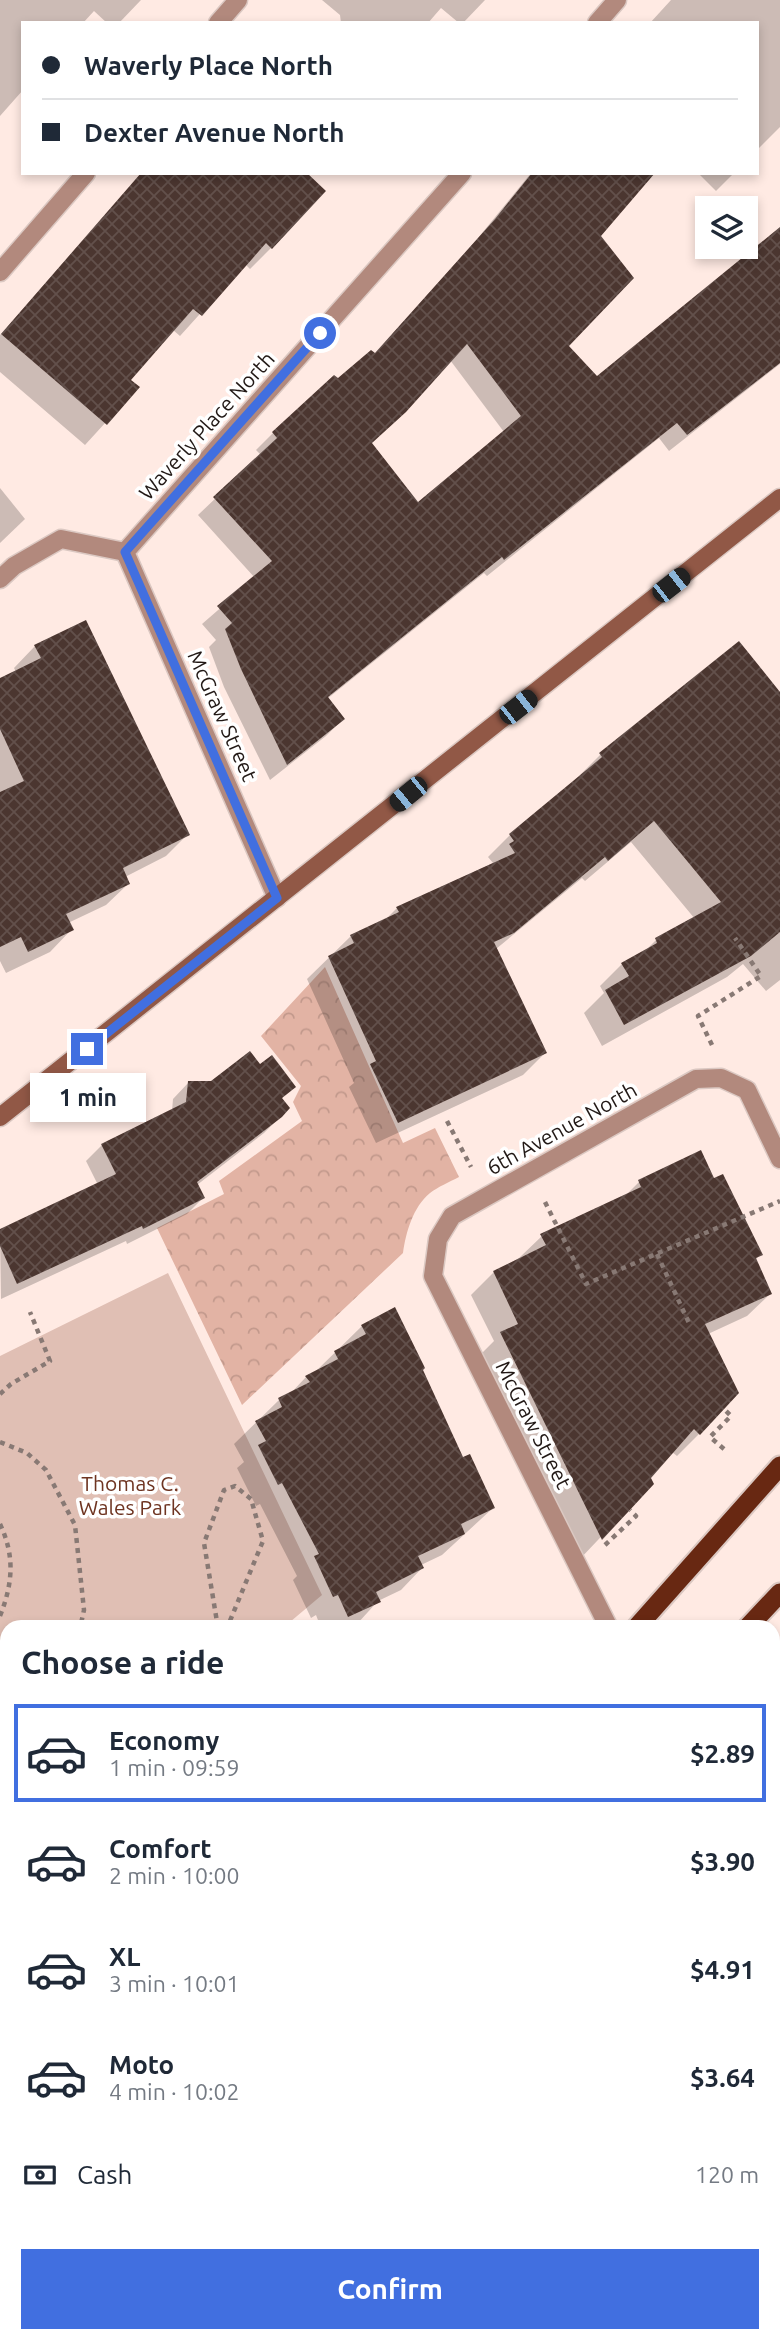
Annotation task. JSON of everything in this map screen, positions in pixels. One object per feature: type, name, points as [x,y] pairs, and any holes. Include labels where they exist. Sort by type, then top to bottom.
[{"type":"highway","points":[[643,1620],[780,1466]]},
{"type":"highway","points":[[755,1620],[780,1593]]},
{"type":"main road","points":[[0,1117],[780,498]]},
{"type":"street","points":[[220,21],[238,0]]},
{"type":"street","points":[[599,21],[617,0]]},
{"type":"street","points":[[0,272],[84,175]]},
{"type":"street","name":"Waverly Place North","points":[[125,552],[460,175]]},
{"type":"street","points":[[0,579],[14,566],[61,539],[125,552]]},
{"type":"street","name":"McGraw Street","points":[[125,552],[277,898]]},
{"type":"street","name":"6th Avenue North","points":[[438,1238],[452,1216],[696,1079],[721,1078],[747,1090],[780,1159]]},
{"type":"street","name":"McGraw Street","points":[[438,1238],[433,1276],[605,1620]]},
{"type":"path","points":[[713,1047],[698,1016],[761,976],[735,938]]},
{"type":"path","points":[[447,1121],[467,1158]]},
{"type":"path","points":[[545,1202],[586,1284],[780,1201]]},
{"type":"path","points":[[657,1254],[689,1323]]},
{"type":"path","points":[[0,1394],[11,1384],[50,1361],[30,1312]]},
{"type":"path","points":[[724,1409],[731,1416],[710,1437],[724,1449]]},
{"type":"path","points":[[0,1442],[27,1453],[46,1470],[75,1525],[84,1610],[82,1620]]},
{"type":"path","points":[[217,1620],[204,1543],[224,1490],[235,1486],[251,1499],[263,1541],[230,1620]]},
{"type":"path","points":[[609,1541],[636,1516],[630,1510]]},
{"type":"path","points":[[0,1524],[9,1543],[10,1591],[0,1615]]},
{"type":"green space","points":[[325,967],[403,1143],[435,1128],[459,1177],[430,1193],[419,1205],[408,1228],[403,1253],[242,1405],[157,1228],[224,1194],[219,1181],[302,1121],[293,1102],[301,1086],[261,1036]]},
{"type":"green space","name":"Thomas C. Wales Park","points":[[168,1273],[322,1595],[292,1620],[0,1620],[0,1356]]},
{"type":"building","points":[[139,175],[309,175],[326,191],[272,249],[266,243],[202,316],[193,309],[131,380],[140,387],[107,425],[1,334]]},
{"type":"building","points":[[530,175],[653,175],[601,236],[634,278],[569,346],[597,376],[741,259],[758,259],[758,245],[780,227],[780,363],[687,435],[677,423],[504,560],[502,557],[328,697],[345,719],[287,765],[225,629],[232,623],[217,606],[272,561],[213,497],[277,438],[272,432],[334,375],[338,378],[371,350],[375,353],[495,219]],"holes":[[[467,344],[521,416],[418,502],[372,443],[406,412]]]},
{"type":"building","points":[[86,620],[190,835],[123,868],[130,884],[66,914],[74,930],[28,952],[21,937],[0,947],[0,792],[24,781],[0,729],[0,678],[41,658],[34,645]]},
{"type":"building","points":[[739,641],[780,692],[780,932],[751,956],[624,1025],[605,990],[629,976],[621,963],[657,943],[655,938],[721,902],[654,821],[608,861],[605,857],[514,933],[494,942],[547,1053],[398,1123],[370,1064],[376,1061],[328,956],[354,943],[350,935],[399,912],[396,907],[515,853],[509,844],[514,841],[509,834],[602,757],[599,753]]},
{"type":"building","points":[[250,1051],[260,1064],[272,1055],[296,1087],[282,1098],[290,1108],[197,1182],[205,1198],[143,1229],[142,1226],[17,1284],[0,1246],[0,1229],[116,1174],[101,1144],[186,1102],[188,1081],[211,1081]]},
{"type":"building","points":[[701,1150],[714,1178],[723,1174],[763,1255],[756,1258],[772,1294],[705,1324],[739,1393],[700,1435],[694,1429],[651,1478],[654,1484],[602,1540],[500,1332],[518,1324],[493,1271],[546,1245],[540,1234],[641,1187],[638,1180]]},
{"type":"building","points":[[395,1307],[425,1368],[423,1370],[463,1457],[470,1454],[495,1508],[461,1524],[465,1534],[418,1556],[424,1568],[376,1592],[381,1602],[348,1617],[338,1595],[333,1597],[314,1556],[319,1554],[282,1483],[278,1485],[258,1445],[266,1441],[255,1421],[282,1407],[278,1398],[310,1382],[305,1376],[338,1359],[334,1351],[366,1334],[361,1325]]},
{"type":"route","points":[[87,1049],[277,898],[125,552],[320,333]]}]
